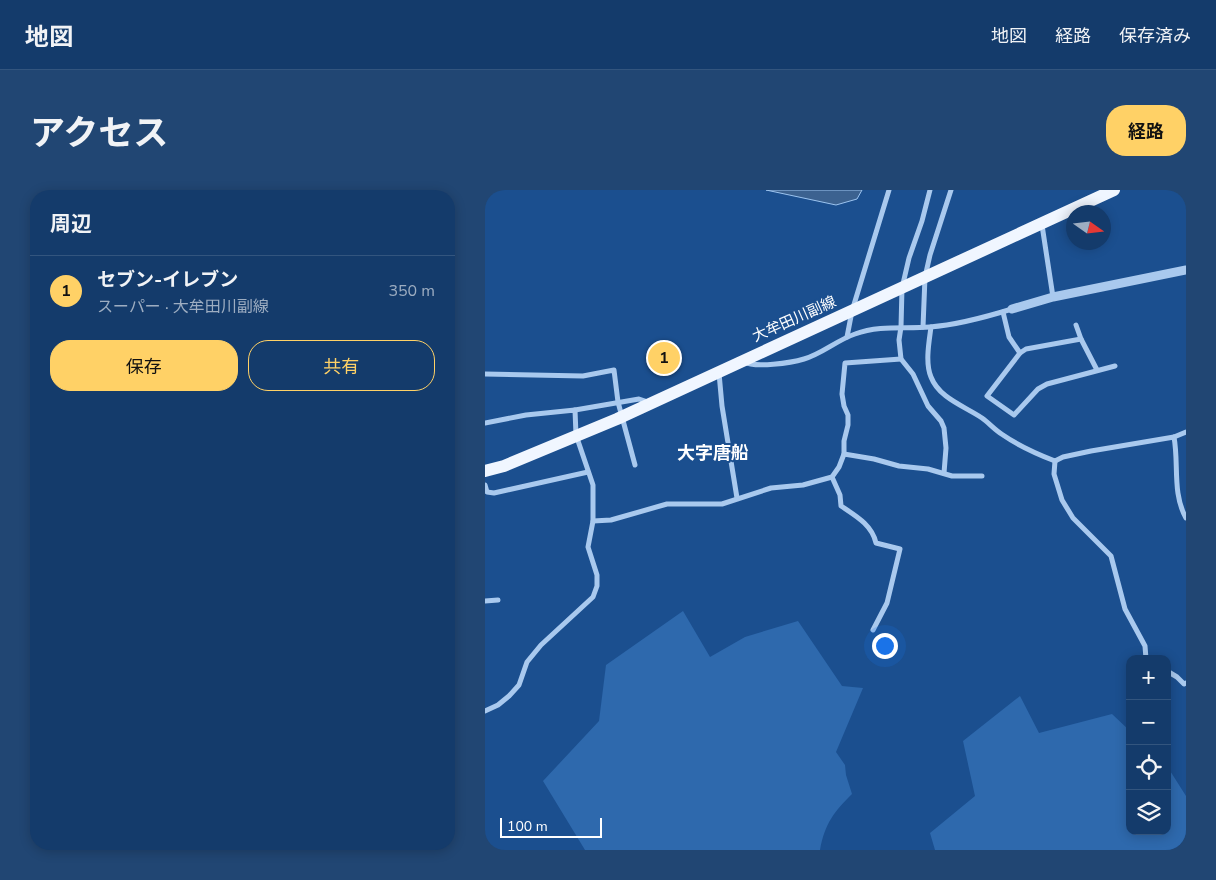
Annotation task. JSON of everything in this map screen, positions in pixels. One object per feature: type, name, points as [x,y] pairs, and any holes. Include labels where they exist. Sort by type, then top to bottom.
[{"type":"main road","name":"大牟田川副線","points":[[485,471],[503,466],[622,416],[1114,190]]},
{"type":"street","points":[[847,338],[853,310],[889,190]]},
{"type":"street","points":[[930,190],[922,221],[909,258],[899,340],[901,359],[913,374],[928,406],[941,421],[944,428],[946,448],[944,473]]},
{"type":"street","points":[[923,327],[923,278],[951,190]]},
{"type":"street","points":[[1042,224],[1053,297]]},
{"type":"street","points":[[741,361],[749,365],[772,364],[804,359],[847,338],[876,328],[931,327],[1007,311],[1053,297],[1186,270]]},
{"type":"street","points":[[1007,311],[1009,337],[1020,353]]},
{"type":"street","points":[[1076,325],[1097,370]]},
{"type":"street","points":[[931,327],[930,376],[947,398],[984,419],[1001,435],[1055,462]]},
{"type":"street","points":[[1081,339],[1026,349],[1020,353],[987,396],[1015,415],[1038,389],[1047,384],[1115,366]]},
{"type":"street","points":[[593,521],[611,520],[667,504],[722,504],[771,488],[803,485],[832,477],[839,467],[844,454],[844,441],[848,425],[848,415],[844,406],[843,394],[845,363],[901,359]]},
{"type":"street","points":[[485,374],[583,376],[614,370],[618,402],[635,465]]},
{"type":"street","points":[[719,372],[722,406],[737,498]]},
{"type":"street","points":[[485,423],[526,414],[575,410],[618,402],[639,400],[651,403]]},
{"type":"street","points":[[485,711],[498,705],[519,685],[527,662],[541,645],[593,597],[597,586],[597,575],[588,547],[593,521],[593,485],[576,436],[575,410]]},
{"type":"street","points":[[1055,462],[1063,457],[1174,436],[1186,432]]},
{"type":"street","points":[[1174,436],[1177,453],[1178,496],[1180,506],[1186,518]]},
{"type":"street","points":[[844,454],[874,459],[899,466],[928,469],[952,476],[982,476]]},
{"type":"street","points":[[1055,462],[1054,474],[1062,500],[1069,512],[1085,531],[1111,556],[1125,609],[1145,646],[1146,655]]},
{"type":"street","points":[[485,485],[487,492],[494,493],[588,472]]},
{"type":"street","points":[[832,477],[840,495],[841,506],[868,525],[877,543],[901,549],[887,603],[873,630]]},
{"type":"street","points":[[485,602],[497,600]]},
{"type":"street","points":[[1171,673],[1184,684],[1186,683]]},
{"type":"shaded area","points":[[766,190],[862,190],[857,199],[836,205]]},
{"type":"shaded area","points":[[683,611],[710,657],[745,637],[798,621],[842,686],[863,688],[836,752],[845,765],[852,794],[831,819],[820,850],[585,850],[543,781],[599,721],[606,665]]},
{"type":"shaded area","points":[[1020,696],[1039,733],[1112,714],[1126,727],[1126,835],[1171,835],[1171,772],[1186,796],[1186,850],[935,850],[930,833],[975,796],[963,741]]},
{"type":"place","name":"セブン-イレブン","points":[[664,358]]},
{"type":"district","name":"大字唐船","points":[[713,453]]}]
